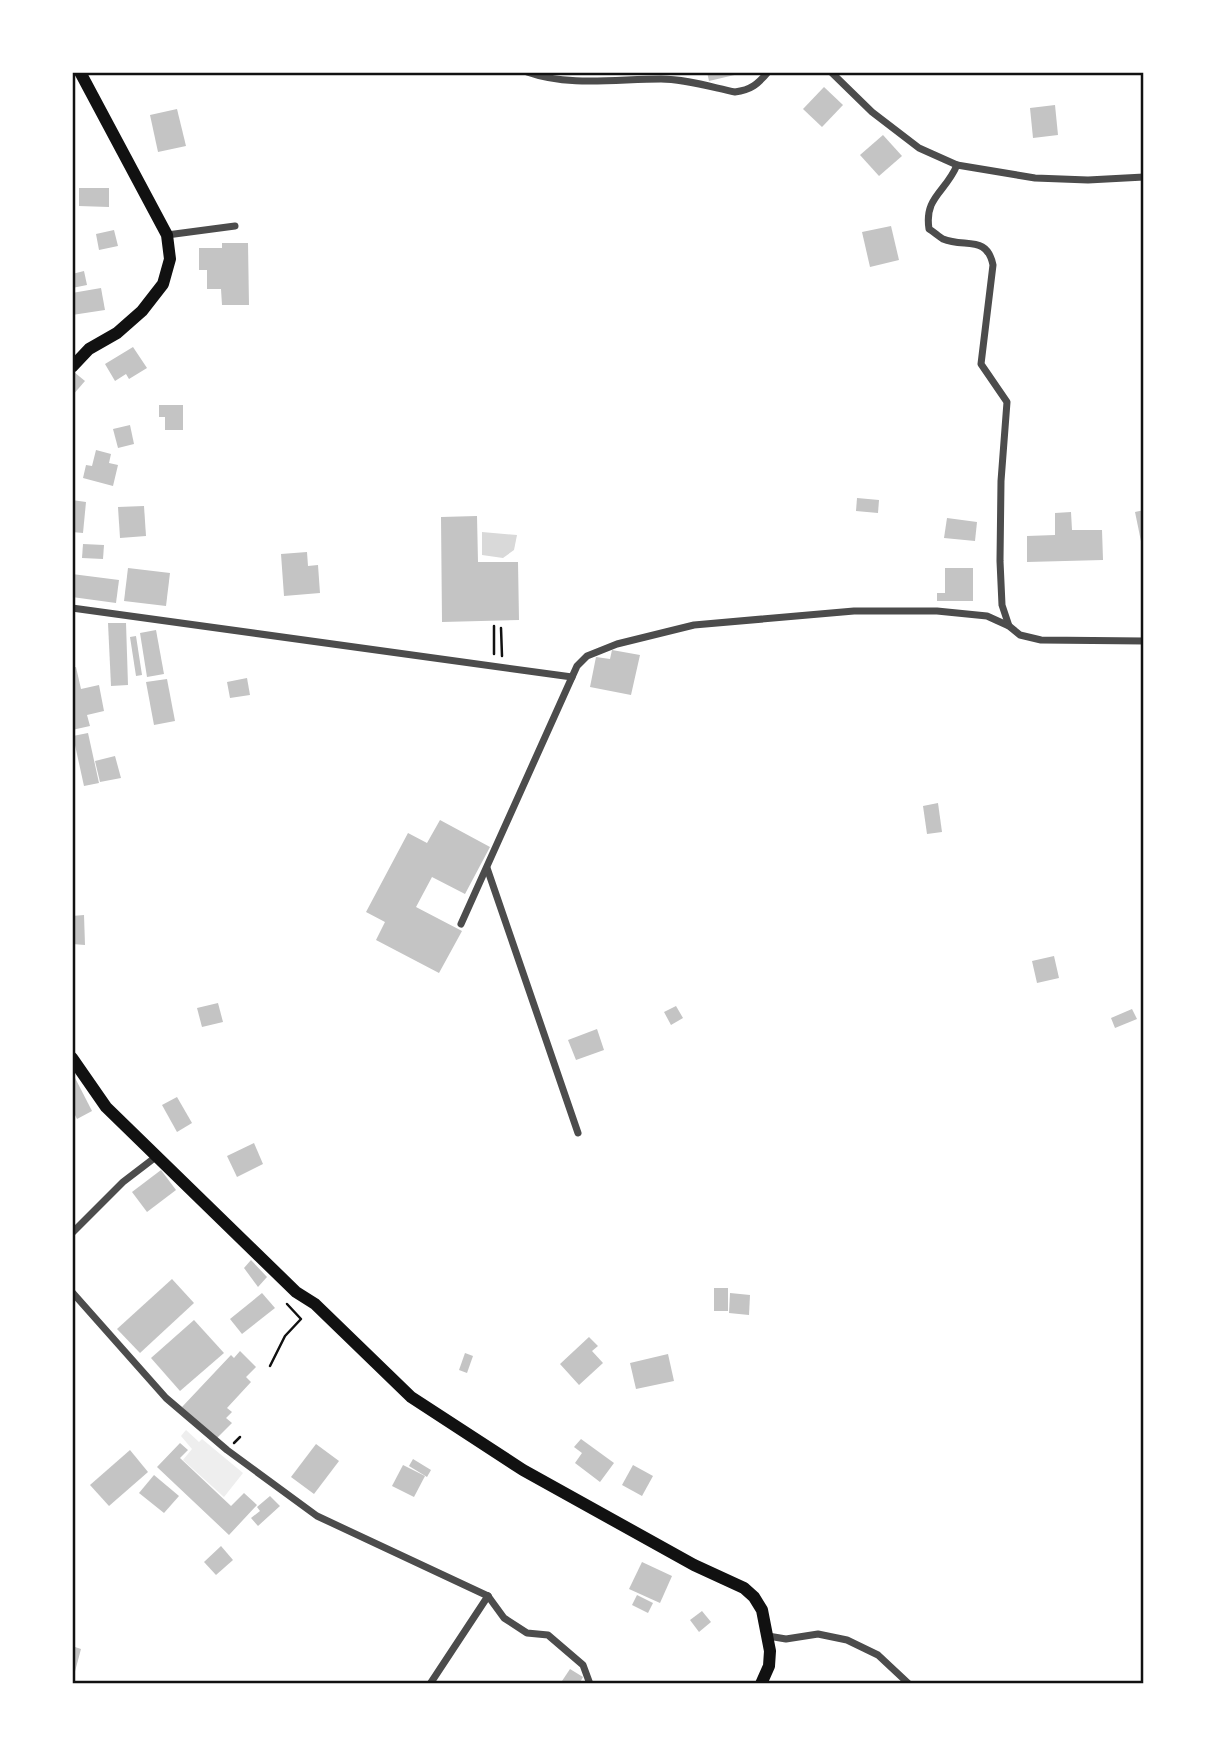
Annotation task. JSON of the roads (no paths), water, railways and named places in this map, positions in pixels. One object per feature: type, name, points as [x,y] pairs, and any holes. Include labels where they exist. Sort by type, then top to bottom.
[{"type":"main road","points":[[72,367],[89,349],[117,333],[134,318],[163,284],[170,259],[167,235],[80,72]]},
{"type":"main road","points":[[72,1058],[106,1107],[292,1288],[315,1304],[411,1397],[523,1469],[694,1566],[744,1588],[754,1597],[762,1610],[768,1636],[769,1666],[761,1684]]},
{"type":"street","points":[[527,72],[547,79],[664,79],[735,92],[746,91],[755,86],[768,72]]},
{"type":"street","points":[[831,72],[872,111],[919,148],[957,165],[1035,178],[1088,180],[1144,177]]},
{"type":"street","points":[[957,165],[951,179],[930,205],[927,214],[929,229],[943,239],[984,246],[991,254],[993,265],[981,364],[1007,402],[1001,481],[1000,561],[1002,605],[1009,626]]},
{"type":"street","points":[[167,235],[235,226]]},
{"type":"street","points":[[72,608],[572,677]]},
{"type":"street","points":[[461,924],[577,666],[587,656],[653,634],[694,625],[854,611],[937,611],[987,616],[1009,626],[1020,635],[1041,640],[1144,641]]},
{"type":"street","points":[[487,868],[578,1133]]},
{"type":"street","points":[[72,1233],[123,1182],[157,1156]]},
{"type":"street","points":[[72,1292],[166,1398],[227,1450],[317,1516],[488,1596],[504,1618],[527,1633],[548,1635],[575,1658],[583,1665],[590,1684]]},
{"type":"street","points":[[430,1684],[488,1596]]},
{"type":"street","points":[[768,1636],[786,1639],[818,1634],[847,1640],[878,1655],[909,1684]]}]
